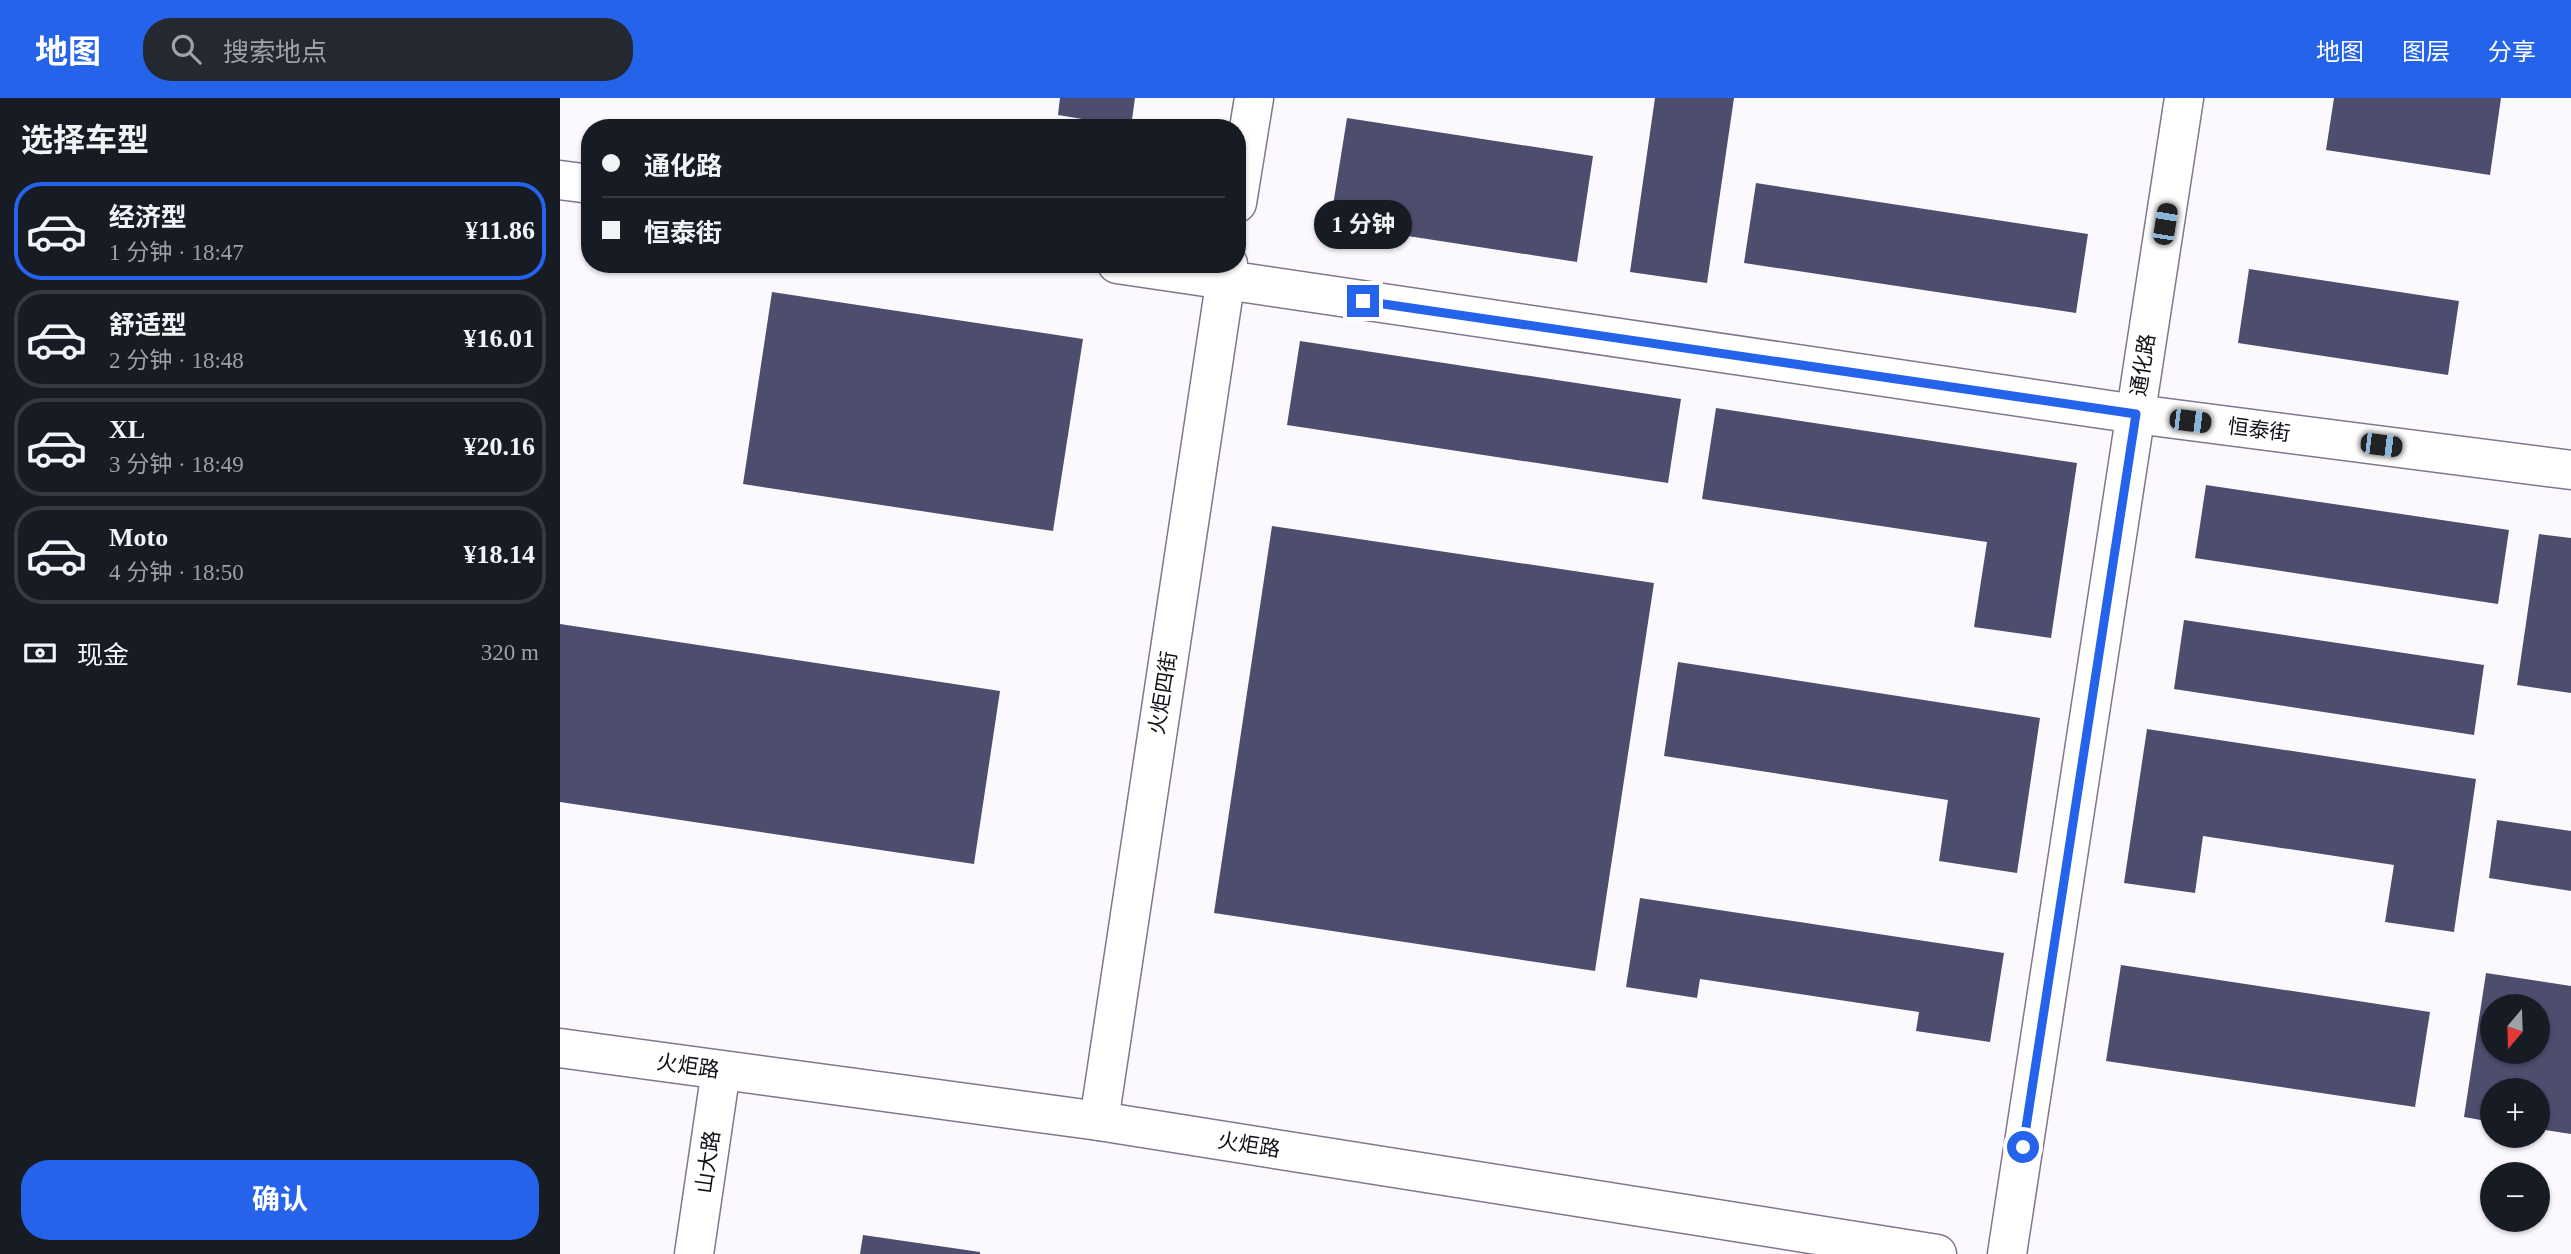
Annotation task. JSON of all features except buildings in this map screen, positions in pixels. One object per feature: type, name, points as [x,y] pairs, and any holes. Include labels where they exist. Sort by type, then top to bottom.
[{"type":"street","points":[[1246,147],[1254,98]]},
{"type":"street","name":"通化路","points":[[2007,1254],[2184,98]]},
{"type":"street","points":[[560,180],[581,183]]},
{"type":"street","name":"火炬四街","points":[[1099,1121],[1226,273]]},
{"type":"street","name":"恒泰街","points":[[1232,273],[2136,414],[2571,470]]},
{"type":"street","name":"火炬路","points":[[560,1048],[1099,1121],[1937,1254]]},
{"type":"street","name":"山大路","points":[[694,1254],[721,1070]]},
{"type":"route","points":[[1363,301],[2136,414],[2023,1147]]}]
